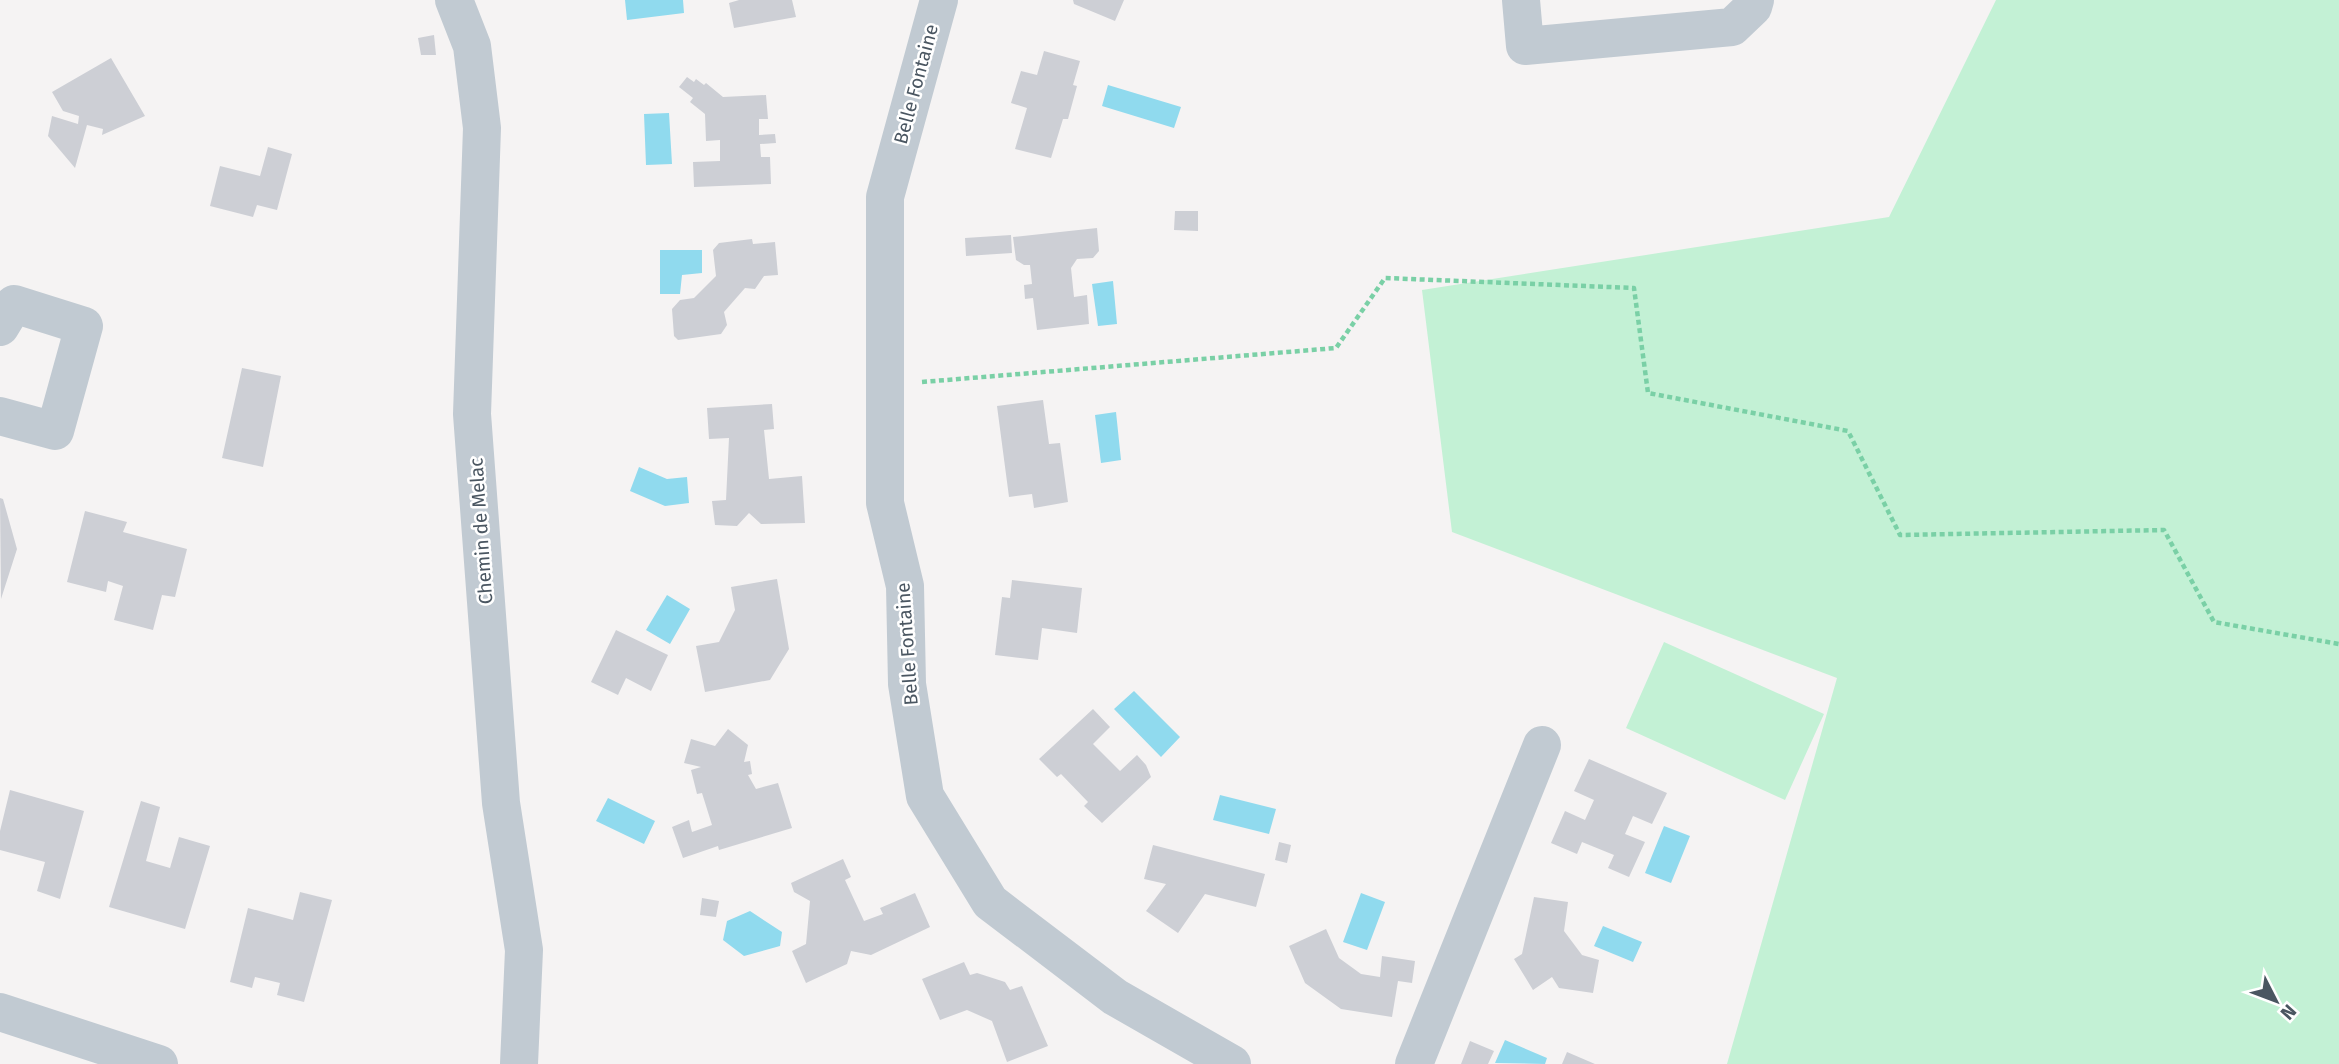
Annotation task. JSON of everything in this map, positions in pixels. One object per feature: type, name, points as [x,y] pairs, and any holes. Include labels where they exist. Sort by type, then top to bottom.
[{"type":"street","name":"Chemin de Melac","points":[[454,0],[472,46],[482,128],[472,414],[501,803],[524,950],[519,1064]]},
{"type":"street","name":"Belle Fontaine","points":[[939,0],[885,197],[885,502],[905,586],[907,684],[925,796],[990,902],[1115,997],[1233,1064]]},
{"type":"street","points":[[1521,0],[1525,46],[1731,27],[1753,7],[1755,0]]},
{"type":"street","points":[[0,327],[14,304],[84,326],[55,431],[0,416]]},
{"type":"street","points":[[1414,1064],[1542,746]]},
{"type":"street","points":[[0,1012],[159,1064]]},
{"type":"path","points":[[886,386],[1336,348],[1385,278],[1634,288],[1648,393],[1847,431],[1899,535],[2164,530],[2214,622],[2339,644]]},
{"type":"green space","points":[[1996,0],[2339,0],[2339,1064],[1727,1064],[1837,678],[1452,532],[1422,290],[1889,217]]},
{"type":"green space","points":[[1664,642],[1824,714],[1785,800],[1626,728]]},
{"type":"water","points":[[625,0],[683,0],[684,13],[627,20]]},
{"type":"water","points":[[1108,85],[1181,107],[1174,128],[1102,106]]},
{"type":"water","points":[[669,113],[672,164],[646,165],[644,114]]},
{"type":"water","points":[[660,250],[702,250],[702,273],[682,275],[680,294],[660,294]]},
{"type":"water","points":[[1113,281],[1117,324],[1098,326],[1092,284]]},
{"type":"water","points":[[1116,412],[1121,460],[1101,463],[1095,415]]},
{"type":"water","points":[[639,467],[667,479],[687,477],[689,503],[665,506],[630,491]]},
{"type":"water","points":[[667,595],[690,609],[670,644],[646,630]]},
{"type":"water","points":[[1134,691],[1180,737],[1161,757],[1114,709]]},
{"type":"water","points":[[1220,795],[1276,809],[1269,834],[1213,820]]},
{"type":"water","points":[[608,798],[655,821],[644,844],[596,821]]},
{"type":"water","points":[[1664,826],[1690,836],[1671,883],[1645,873]]},
{"type":"water","points":[[1361,893],[1385,902],[1367,950],[1343,942]]},
{"type":"water","points":[[750,911],[782,932],[780,946],[744,956],[723,940],[727,921]]},
{"type":"water","points":[[1603,926],[1642,942],[1633,962],[1594,946]]},
{"type":"water","points":[[1505,1040],[1547,1058],[1545,1064],[1495,1063]]},
{"type":"building","points":[[739,0],[792,0],[796,17],[734,28],[729,3]]},
{"type":"building","points":[[1073,0],[1124,0],[1115,21],[1074,4]]},
{"type":"building","points":[[434,35],[436,55],[421,55],[418,38]]},
{"type":"building","points":[[1044,51],[1080,61],[1073,85],[1077,86],[1068,119],[1063,119],[1051,158],[1015,149],[1027,108],[1011,103],[1021,71],[1037,75]]},
{"type":"building","points":[[111,58],[145,116],[102,135],[103,129],[87,125],[75,168],[48,136],[52,116],[78,124],[79,116],[63,111],[52,92]]},
{"type":"building","points":[[687,77],[694,82],[696,79],[704,85],[706,83],[723,97],[766,95],[768,119],[759,119],[759,135],[775,134],[776,143],[760,144],[761,157],[770,157],[771,184],[694,187],[693,162],[720,161],[720,140],[706,141],[705,114],[690,102],[693,98],[679,87]]},
{"type":"building","points":[[268,147],[292,154],[277,210],[257,205],[253,217],[210,206],[220,166],[260,176]]},
{"type":"building","points":[[1175,211],[1198,211],[1198,231],[1174,230]]},
{"type":"building","points":[[1097,228],[1099,251],[1093,258],[1077,259],[1071,268],[1074,297],[1087,295],[1089,324],[1037,330],[1033,298],[1025,299],[1024,285],[1032,284],[1030,265],[1016,260],[1013,237]]},
{"type":"building","points":[[1011,235],[1012,253],[966,256],[965,238]]},
{"type":"building","points":[[752,239],[753,244],[775,242],[778,275],[764,276],[755,289],[745,288],[724,312],[727,325],[721,334],[678,340],[674,336],[672,309],[680,300],[694,298],[716,276],[713,250],[719,243]]},
{"type":"building","points":[[242,368],[281,376],[263,467],[222,458]]},
{"type":"building","points":[[1043,400],[1049,444],[1060,443],[1068,502],[1034,508],[1032,494],[1009,497],[997,406]]},
{"type":"building","points":[[772,404],[774,429],[764,430],[769,479],[802,476],[805,523],[761,524],[749,513],[737,526],[715,525],[712,501],[726,500],[729,438],[709,439],[707,408]]},
{"type":"building","points":[[0,498],[3,499],[17,549],[1,599]]},
{"type":"building","points":[[85,511],[127,522],[123,532],[187,549],[175,597],[162,595],[153,630],[114,620],[123,586],[108,581],[106,592],[67,582]]},
{"type":"building","points":[[777,579],[789,649],[770,680],[705,692],[696,646],[719,642],[735,610],[731,587]]},
{"type":"building","points":[[1012,580],[1082,588],[1077,633],[1042,628],[1038,660],[995,655],[1002,597],[1010,598]]},
{"type":"building","points":[[616,630],[668,655],[651,691],[626,678],[618,695],[591,682]]},
{"type":"building","points":[[1093,709],[1110,727],[1093,744],[1120,771],[1137,755],[1146,765],[1151,777],[1102,823],[1084,806],[1088,802],[1061,774],[1057,777],[1039,759]]},
{"type":"building","points":[[728,729],[748,745],[744,762],[750,761],[752,774],[748,775],[756,789],[778,783],[792,828],[719,850],[718,846],[683,858],[672,827],[689,820],[692,832],[712,825],[702,793],[697,794],[691,770],[701,767],[684,763],[691,739],[715,746]]},
{"type":"building","points":[[1589,759],[1667,793],[1652,824],[1633,816],[1625,834],[1645,842],[1629,877],[1608,868],[1614,855],[1582,842],[1577,854],[1551,843],[1565,811],[1585,820],[1594,800],[1574,791]]},
{"type":"building","points":[[10,790],[84,811],[60,899],[37,891],[45,862],[0,850],[0,831]]},
{"type":"building","points":[[141,801],[160,807],[146,861],[170,868],[179,837],[210,846],[185,929],[109,907]]},
{"type":"building","points":[[1279,842],[1291,845],[1287,863],[1275,860]]},
{"type":"building","points":[[1153,845],[1265,874],[1256,907],[1205,894],[1178,933],[1146,911],[1166,884],[1144,879]]},
{"type":"building","points":[[843,859],[851,877],[845,880],[864,921],[883,914],[880,908],[915,893],[930,927],[871,955],[851,951],[847,964],[806,983],[792,951],[806,944],[810,901],[794,892],[791,883]]},
{"type":"building","points":[[300,892],[332,900],[304,1002],[277,995],[280,983],[255,977],[252,988],[230,982],[248,908],[293,920]]},
{"type":"building","points":[[1534,897],[1568,902],[1564,931],[1582,955],[1599,960],[1593,993],[1559,988],[1552,977],[1533,990],[1514,959],[1522,954]]},
{"type":"building","points":[[702,898],[719,901],[716,917],[700,915]]},
{"type":"building","points":[[1326,929],[1339,958],[1361,974],[1380,977],[1382,956],[1415,961],[1412,983],[1398,981],[1392,1017],[1341,1009],[1305,983],[1289,946]]},
{"type":"building","points":[[964,962],[970,975],[977,973],[1005,982],[1010,990],[1022,986],[1048,1046],[1007,1062],[992,1021],[967,1010],[940,1020],[922,979]]},
{"type":"building","points":[[1470,1041],[1494,1051],[1488,1064],[1461,1064]]},
{"type":"building","points":[[1567,1052],[1595,1064],[1562,1064]]}]
